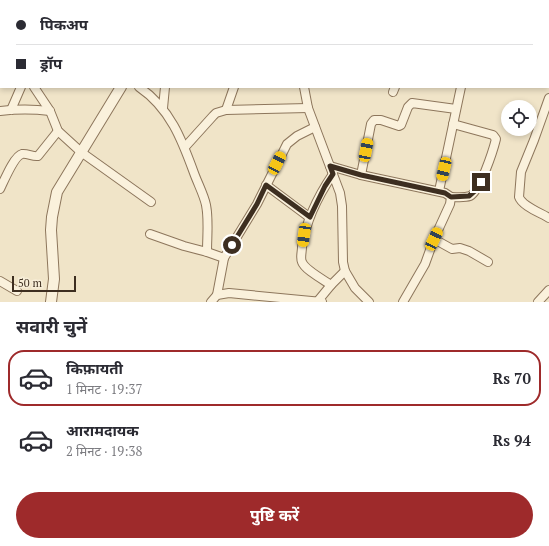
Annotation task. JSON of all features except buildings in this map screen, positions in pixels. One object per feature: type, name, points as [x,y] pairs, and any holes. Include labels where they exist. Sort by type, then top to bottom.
[{"type":"street","points":[[11,110],[21,88]]},
{"type":"street","points":[[35,88],[50,111],[58,131],[81,152],[151,202]]},
{"type":"street","points":[[51,302],[54,278],[51,230],[52,217],[58,192],[120,88]]},
{"type":"street","points":[[140,88],[156,100],[163,108],[185,147],[206,204],[208,216],[207,252]]},
{"type":"street","points":[[163,108],[165,88]]},
{"type":"street","points":[[226,110],[234,88]]},
{"type":"street","points":[[304,88],[308,108],[340,193],[345,271],[355,288],[369,302]]},
{"type":"street","points":[[439,191],[461,88]]},
{"type":"street","points":[[549,98],[521,172],[519,197],[521,202],[549,218]]},
{"type":"street","points":[[361,175],[371,124],[374,120],[381,120],[399,126],[402,124],[408,107],[412,103],[456,109]]},
{"type":"street","points":[[185,147],[218,112],[226,110],[308,108]]},
{"type":"street","points":[[0,111],[33,109],[50,111]]},
{"type":"street","points":[[331,170],[439,191],[451,197],[469,196],[477,189],[481,182],[496,139],[493,135],[453,124]]},
{"type":"street","points":[[211,302],[217,295],[224,258],[257,204],[287,144],[297,136],[315,127]]},
{"type":"street","points":[[0,188],[11,166],[20,155],[38,156],[58,131]]},
{"type":"street","points":[[331,170],[310,217],[304,235],[301,257],[302,263],[307,268],[331,285]]},
{"type":"street","points":[[266,185],[310,217]]},
{"type":"street","points":[[403,302],[425,264],[434,239],[450,204],[451,197]]},
{"type":"street","points":[[150,234],[224,258]]},
{"type":"street","points":[[434,239],[452,249],[460,248],[469,250],[488,262]]},
{"type":"street","points":[[217,295],[229,293],[319,302],[331,285],[345,271]]},
{"type":"street","points":[[0,281],[17,291]]},
{"type":"street","points":[[538,302],[549,290]]},
{"type":"route","points":[[232,245],[257,204],[266,185],[310,217],[325,186],[333,174],[330,166],[361,175],[449,194],[451,197],[469,196],[477,189],[481,182]]}]
